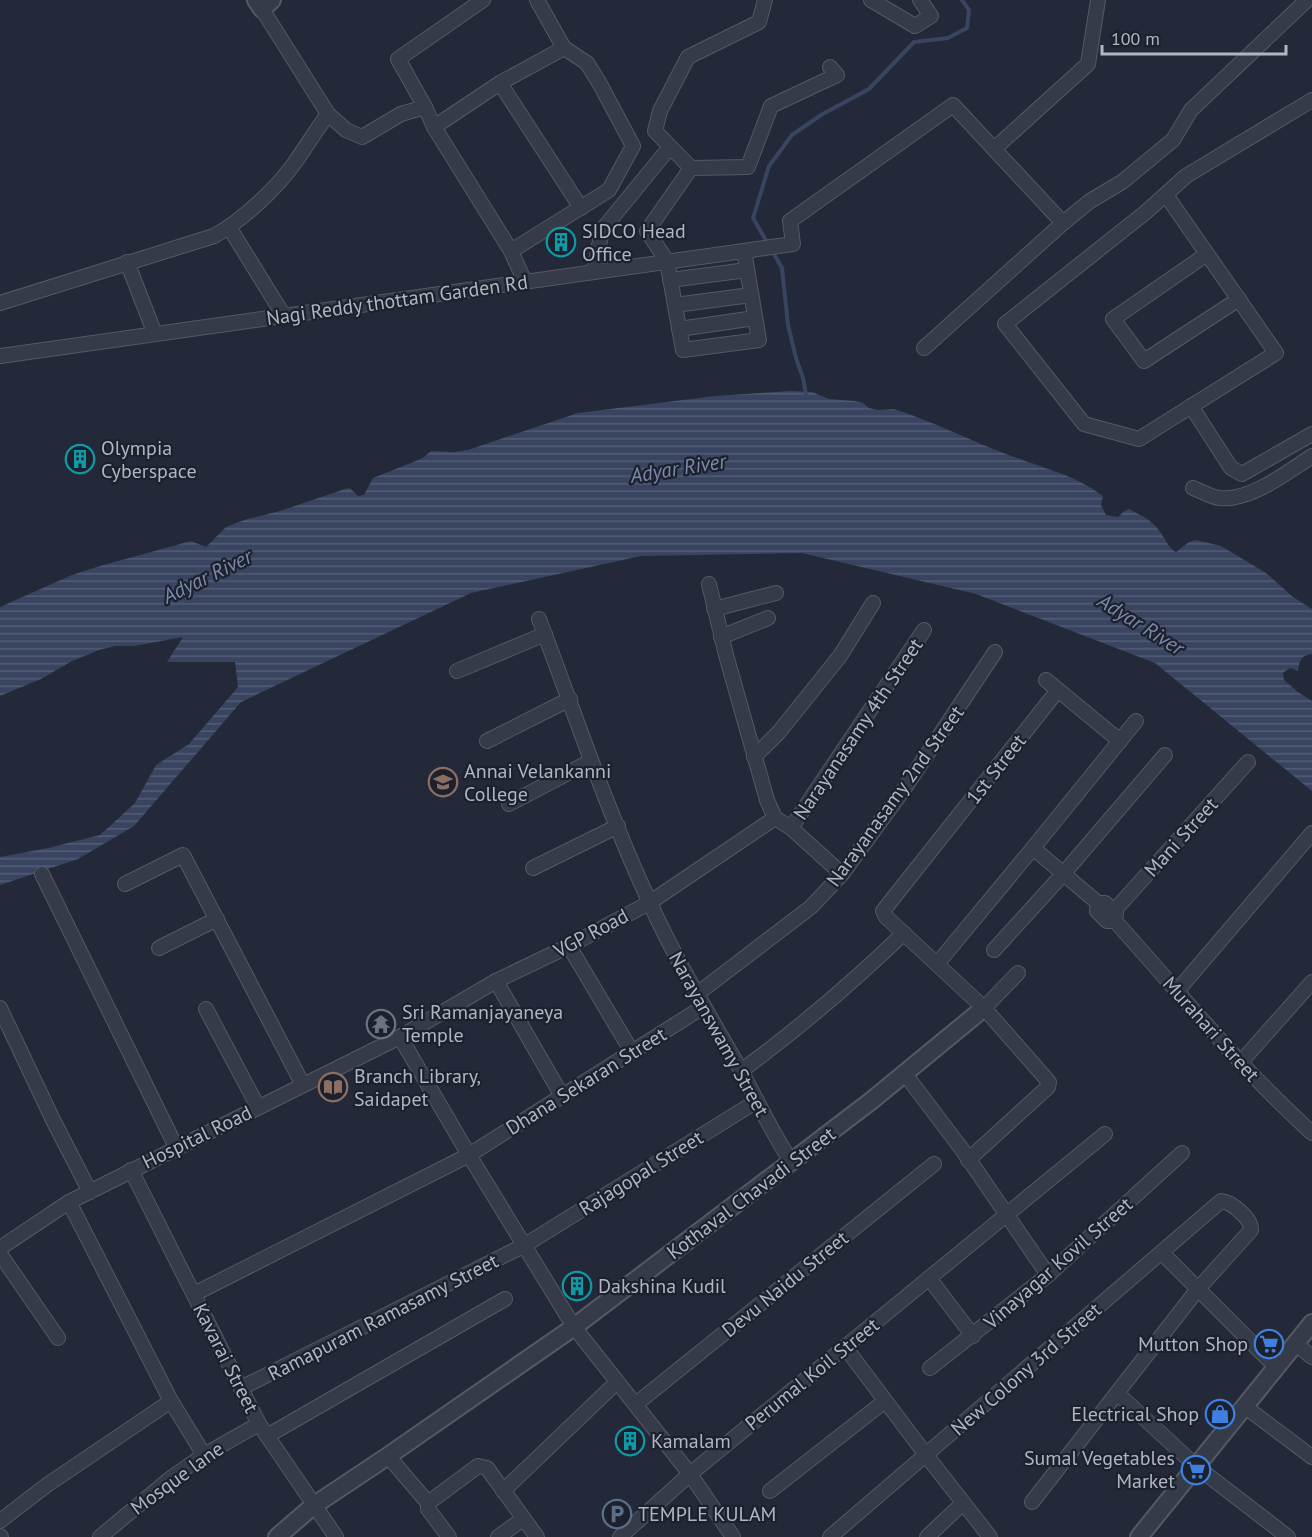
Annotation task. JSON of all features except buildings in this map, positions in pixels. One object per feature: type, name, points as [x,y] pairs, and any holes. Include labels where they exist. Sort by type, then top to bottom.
[{"type":"street","points":[[483,0],[398,59],[434,127],[511,251],[525,282]]},
{"type":"street","points":[[511,251],[609,190],[633,146],[586,63],[564,48],[537,0]]},
{"type":"street","points":[[765,0],[759,22],[688,57],[660,111],[655,131],[670,147],[691,168],[748,167],[771,106],[837,75],[830,67]]},
{"type":"street","points":[[871,0],[915,26],[930,15],[920,0]]},
{"type":"street","points":[[1063,224],[994,149],[1088,64],[1098,0]]},
{"type":"street","points":[[924,348],[1090,201],[1122,182],[1173,140],[1191,110],[1307,0]]},
{"type":"street","points":[[263,3],[328,114],[346,130],[362,137],[401,114],[425,107]]},
{"type":"street","points":[[434,127],[501,83],[564,48]]},
{"type":"street","points":[[501,83],[581,208]]},
{"type":"street","points":[[1166,195],[1276,353],[1139,439],[1084,424],[1005,324],[1166,195],[1186,176],[1312,100]]},
{"type":"street","name":"Nagi Reddy thottam Garden Rd","points":[[0,356],[793,244],[790,221],[953,105],[994,149]]},
{"type":"street","points":[[0,303],[214,236],[229,227],[280,181],[328,114]]},
{"type":"street","points":[[594,272],[602,230],[670,147]]},
{"type":"street","points":[[691,168],[647,231],[667,261],[683,350],[759,340],[744,251]]},
{"type":"street","points":[[229,227],[284,316]]},
{"type":"street","points":[[1207,254],[1113,320],[1144,361],[1239,300]]},
{"type":"street","points":[[127,262],[155,334]]},
{"type":"street","points":[[670,280],[747,270]]},
{"type":"street","points":[[675,305],[751,295]]},
{"type":"street","points":[[679,329],[755,318]]},
{"type":"street","points":[[1191,406],[1231,468],[1242,474],[1312,434]]},
{"type":"street","points":[[1193,488],[1219,498],[1238,497],[1267,484],[1312,456]]},
{"type":"street","points":[[709,584],[754,757],[775,818],[791,828],[842,874]]},
{"type":"street","points":[[714,609],[776,593]]},
{"type":"street","points":[[754,757],[802,705],[840,656],[873,603]]},
{"type":"street","points":[[721,637],[768,618]]},
{"type":"street","name":"Narayanswamy Street","points":[[539,619],[591,760],[649,903],[703,1007],[792,1163]]},
{"type":"street","name":"Narayanasamy 4th Street","points":[[791,828],[924,630]]},
{"type":"street","points":[[458,671],[545,634]]},
{"type":"street","name":"Narayanasamy 2nd Street","points":[[697,994],[812,907],[842,874],[904,789],[994,652]]},
{"type":"street","points":[[1046,680],[1120,741]]},
{"type":"street","name":"1st Street","points":[[904,933],[886,917],[883,910],[1058,690]]},
{"type":"street","points":[[487,741],[570,699]]},
{"type":"street","points":[[937,964],[1136,720]]},
{"type":"street","points":[[994,950],[1064,873],[1165,754]]},
{"type":"street","points":[[509,804],[591,760]]},
{"type":"street","name":"Mani Street","points":[[1114,916],[1248,762]]},
{"type":"street","name":"VGP Road","points":[[400,1037],[496,981],[569,946],[649,903],[775,818]]},
{"type":"street","points":[[533,868],[618,826]]},
{"type":"street","points":[[1178,990],[1312,833]]},
{"type":"street","points":[[1033,848],[1064,873]]},
{"type":"street","points":[[125,884],[183,855],[303,1085]]},
{"type":"street","name":"Murahari Street","points":[[1064,873],[1098,903],[1097,910],[1107,921],[1114,916],[1240,1063],[1312,1132]]},
{"type":"street","points":[[42,874],[176,1147]]},
{"type":"street","points":[[159,948],[216,919]]},
{"type":"street","points":[[741,1071],[770,1050],[859,976],[904,933],[984,1008],[1049,1084],[968,1160]]},
{"type":"street","points":[[569,946],[632,1052]]},
{"type":"street","points":[[984,1008],[1018,973]]},
{"type":"street","points":[[496,981],[562,1096]]},
{"type":"street","points":[[1240,1063],[1312,982]]},
{"type":"street","name":"Dhana Sekaran Street","points":[[194,1294],[469,1155],[703,1007]]},
{"type":"street","points":[[0,1008],[90,1192]]},
{"type":"street","name":"Kothaval Chavadi Street","points":[[277,1537],[313,1506],[574,1327],[792,1163],[984,1008]]},
{"type":"street","points":[[206,1009],[258,1107]]},
{"type":"street","points":[[400,1037],[574,1327],[690,1474],[733,1537]]},
{"type":"street","name":"Hospital Road","points":[[0,1248],[69,1202],[400,1037]]},
{"type":"street","points":[[905,1074],[1048,1275]]},
{"type":"street","name":"Rajagopal Street","points":[[525,1245],[757,1101]]},
{"type":"street","name":"Perumal Koil Street","points":[[620,1537],[690,1474],[1105,1134]]},
{"type":"street","name":"Vinayagar Kovil Street","points":[[930,1368],[1048,1275],[1182,1153]]},
{"type":"street","name":"Devu Naidu Street","points":[[636,1404],[934,1164]]},
{"type":"street","name":"Kavarai Street","points":[[131,1170],[259,1424],[336,1537]]},
{"type":"street","name":"New Colony 3rd Street","points":[[830,1537],[1221,1201],[1229,1202],[1250,1222],[1251,1230],[1198,1289]]},
{"type":"street","points":[[69,1202],[171,1401],[204,1455]]},
{"type":"street","name":"Ramapuram Ramasamy Street","points":[[241,1388],[525,1245]]},
{"type":"street","points":[[1162,1253],[1276,1367]]},
{"type":"street","points":[[0,1254],[58,1338]]},
{"type":"street","points":[[929,1278],[973,1336]]},
{"type":"street","points":[[1032,1502],[1198,1289]]},
{"type":"street","points":[[267,1436],[505,1299]]},
{"type":"street","points":[[1139,1537],[1312,1323]]},
{"type":"street","points":[[1296,1344],[1312,1357]]},
{"type":"street","points":[[845,1347],[990,1537]]},
{"type":"street","points":[[503,1491],[617,1382]]},
{"type":"street","points":[[1117,1393],[1197,1467],[1288,1537]]},
{"type":"street","points":[[0,1521],[47,1485],[171,1401]]},
{"type":"street","points":[[770,1491],[885,1401]]},
{"type":"street","points":[[1244,1406],[1312,1458]]},
{"type":"street","name":"Mosque lane","points":[[100,1537],[171,1478],[204,1455],[259,1424]]},
{"type":"street","points":[[388,1456],[428,1503],[428,1509],[449,1537]]},
{"type":"street","points":[[428,1503],[478,1466],[487,1468],[537,1537]]},
{"type":"street","points":[[927,1537],[963,1503]]},
{"type":"street","points":[[498,1537],[523,1519]]},
{"type":"water","name":"Adyar River","points":[[790,391],[812,392],[829,399],[855,401],[878,410],[894,409],[922,419],[1092,488],[1103,496],[1101,505],[1106,515],[1118,517],[1129,509],[1137,513],[1155,526],[1176,552],[1189,542],[1196,540],[1221,546],[1266,573],[1293,597],[1312,609],[1312,654],[1301,659],[1298,671],[1290,668],[1283,673],[1284,680],[1312,701],[1312,791],[1155,663],[976,594],[802,553],[641,556],[471,593],[241,702],[134,826],[78,859],[0,885],[0,857],[100,835],[135,803],[156,765],[189,744],[238,687],[235,662],[167,662],[183,637],[99,650],[72,661],[41,679],[0,696],[0,607],[72,575],[100,566],[191,541],[206,547],[226,527],[244,520],[280,511],[345,489],[350,488],[358,496],[364,495],[373,478],[423,458],[431,451],[468,450],[578,413],[715,396]]},
{"type":"waterway","points":[[806,395],[788,325],[782,268],[753,218],[769,166],[792,135],[821,115],[869,89],[914,42],[948,38],[967,28],[969,10],[962,0]]},
{"type":"place","name":"SIDCO Head Office","points":[[561,242]]},
{"type":"place","name":"Olympia Cyberspace","points":[[80,459]]},
{"type":"place","name":"Annai Velankanni College","points":[[443,782]]},
{"type":"place","name":"Sri Ramanjayaneya Temple","points":[[381,1024]]},
{"type":"place","name":"Branch Library, Saidapet","points":[[333,1087]]},
{"type":"place","name":"Dakshina Kudil","points":[[577,1286]]},
{"type":"place","name":"Mutton Shop","points":[[1269,1344]]},
{"type":"place","name":"Electrical Shop","points":[[1220,1414]]},
{"type":"place","name":"Kamalam","points":[[630,1441]]},
{"type":"place","name":"Sumal Vegetables Market","points":[[1196,1470]]},
{"type":"place","name":"TEMPLE KULAM","points":[[617,1514]]}]
